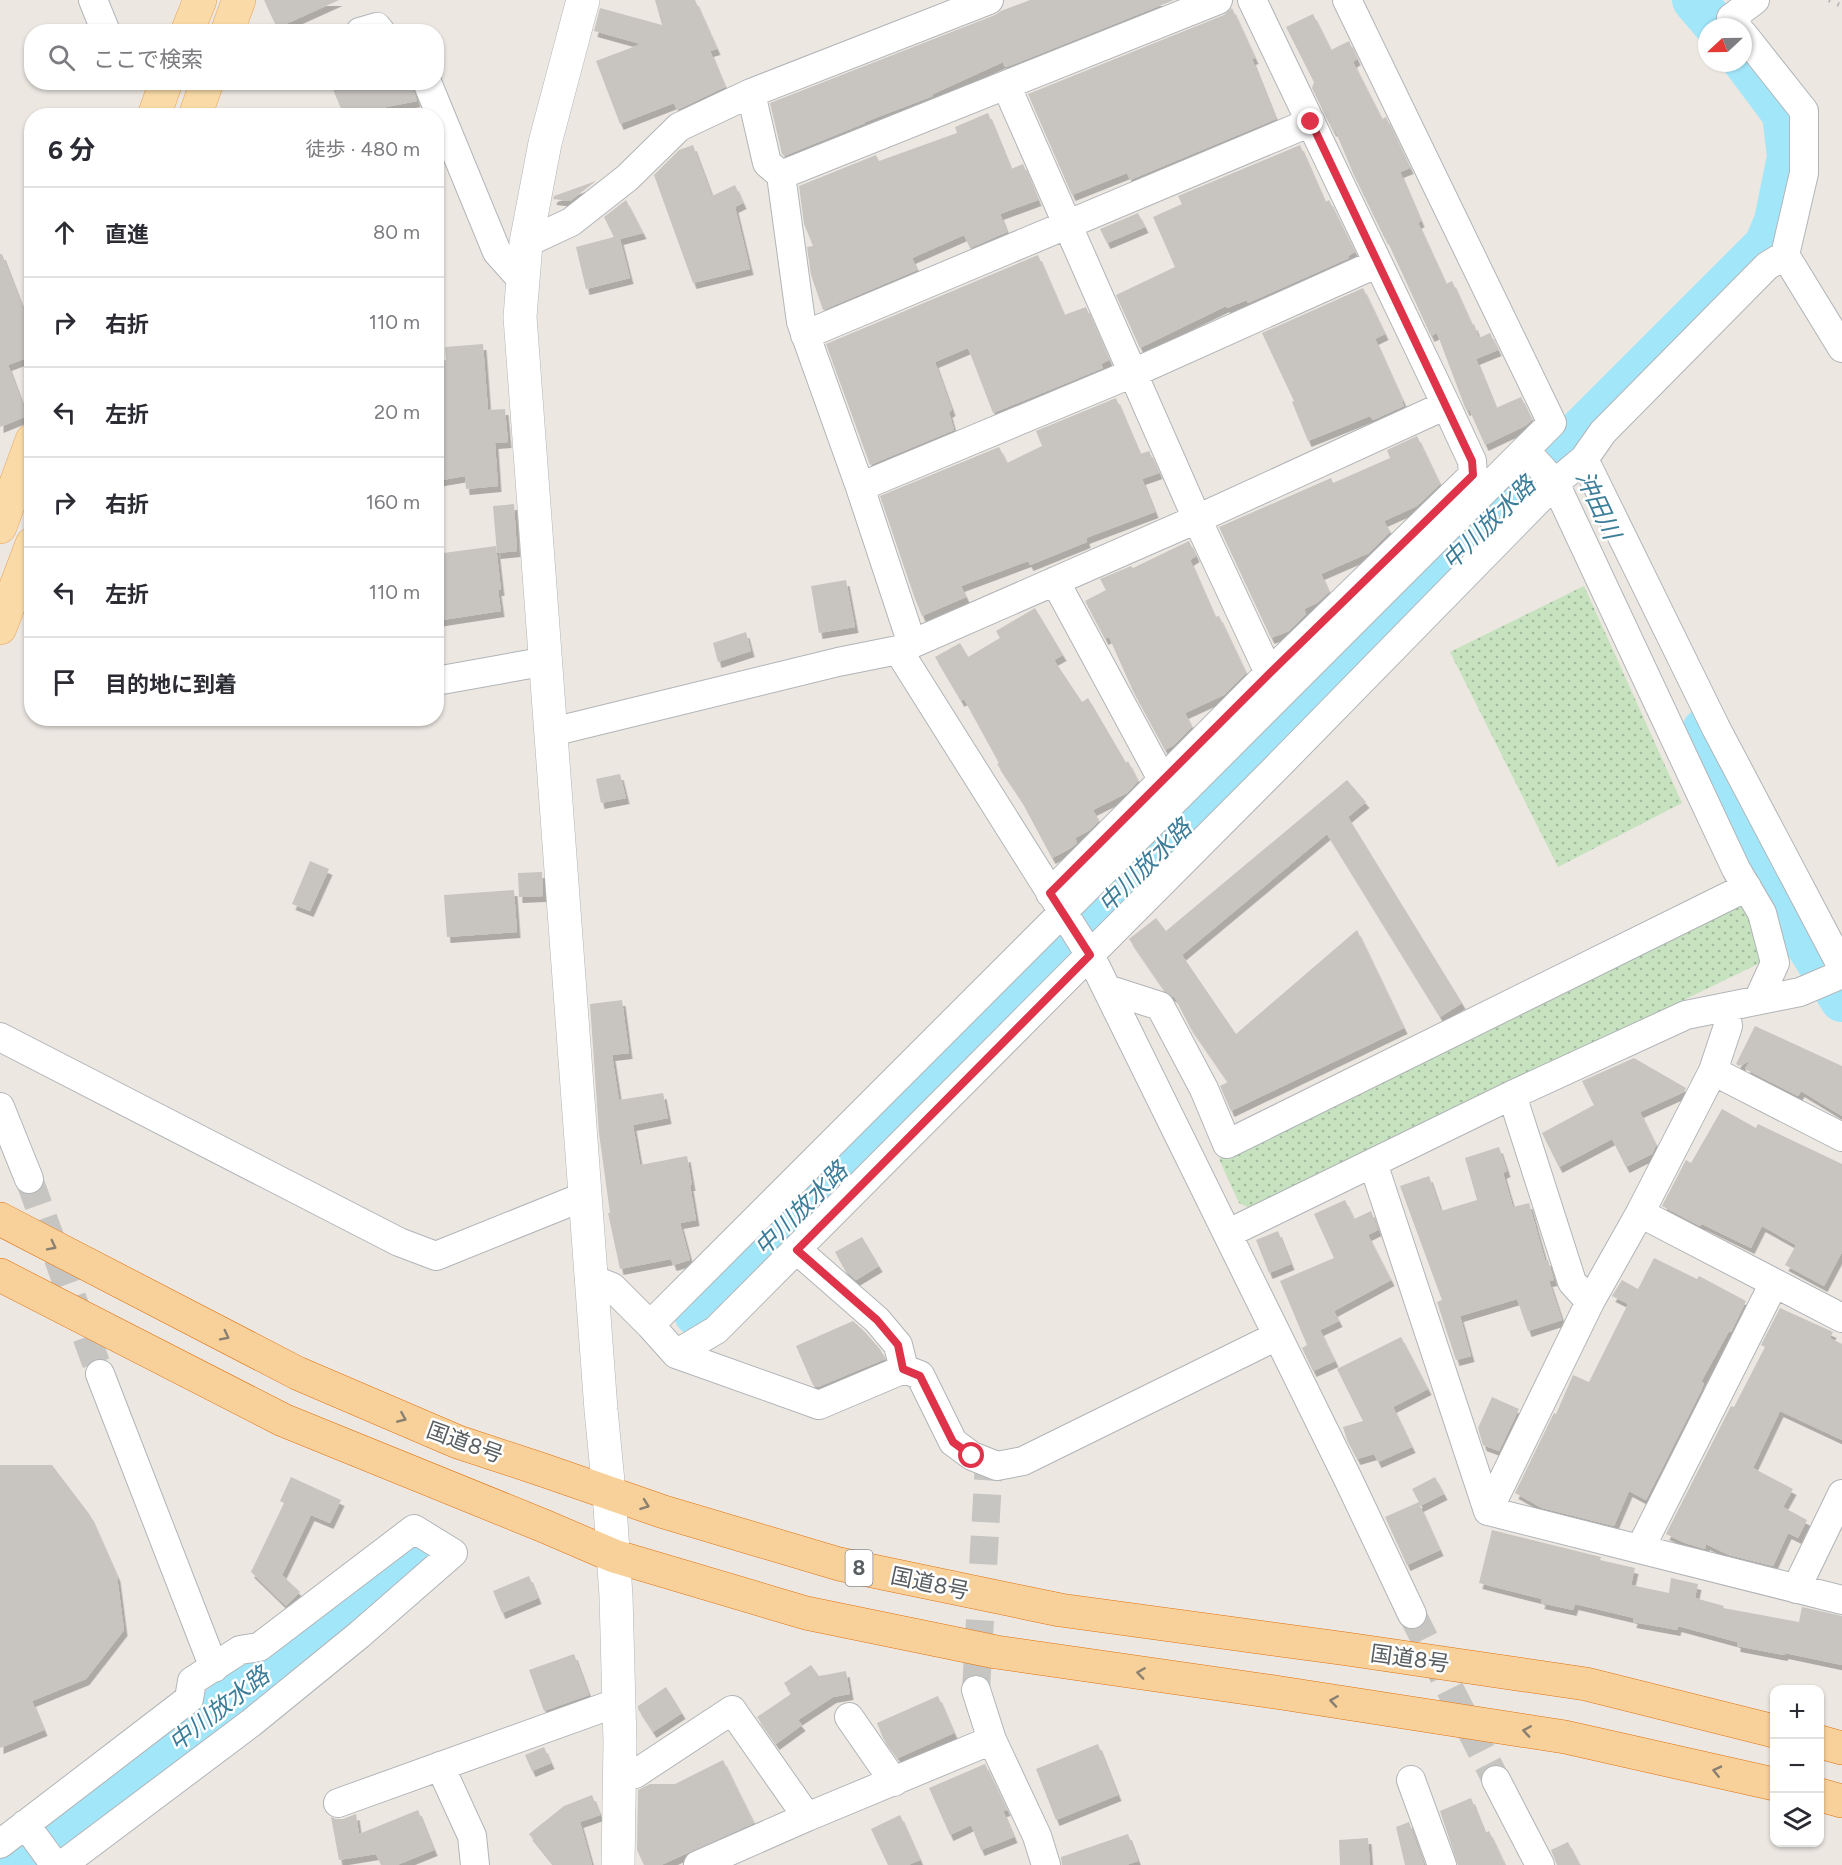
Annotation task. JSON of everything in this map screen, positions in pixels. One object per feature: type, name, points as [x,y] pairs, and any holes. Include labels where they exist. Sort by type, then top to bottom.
[{"type":"highway","name":"国道8号","points":[[0,1220],[297,1373],[458,1442],[664,1512],[839,1564],[1060,1611],[1347,1649],[1586,1684],[1770,1730]]},
{"type":"highway","name":"国道8号","points":[[0,1275],[283,1420],[614,1556],[806,1613],[996,1652],[1565,1737],[1770,1783]]},
{"type":"highway","points":[[1824,1743],[1842,1748]]},
{"type":"highway","points":[[1824,1796],[1842,1801]]},
{"type":"main road","points":[[190,24],[200,0]]},
{"type":"main road","points":[[230,24],[239,0]]},
{"type":"main road","points":[[157,108],[163,90]]},
{"type":"main road","points":[[198,108],[204,90]]},
{"type":"main road","points":[[0,527],[24,462]]},
{"type":"main road","points":[[0,628],[24,565]]},
{"type":"street","points":[[93,0],[103,24]]},
{"type":"street","points":[[584,0],[545,143],[526,243],[520,317],[601,1410],[614,1556],[620,1776],[618,1865]]},
{"type":"street","points":[[526,243],[571,222],[627,178],[679,127],[751,93],[989,0]]},
{"type":"street","points":[[782,175],[1218,0]]},
{"type":"street","points":[[1061,910],[1163,781],[1473,475],[1472,461],[1446,405],[1252,0]]},
{"type":"street","points":[[651,1325],[1061,910],[1552,423],[1347,0]]},
{"type":"street","points":[[1731,18],[1755,0]]},
{"type":"street","points":[[1752,45],[1804,111],[1804,173],[1785,255],[1842,348]]},
{"type":"street","points":[[1006,85],[1197,519],[1269,674]]},
{"type":"street","points":[[430,90],[438,108]]},
{"type":"street","points":[[751,93],[767,163],[782,175],[801,322],[860,486],[905,647],[1061,910],[1088,951],[1228,1233],[1412,1614]]},
{"type":"street","points":[[806,335],[1311,122]]},
{"type":"street","points":[[444,123],[497,252],[523,281]]},
{"type":"street","points":[[676,1354],[716,1330],[797,1250],[1088,951],[1555,483],[1584,459],[1603,432],[1767,266],[1785,255]]},
{"type":"street","points":[[860,486],[1133,373],[1378,263]]},
{"type":"street","points":[[552,732],[905,647],[1197,519],[1446,405]]},
{"type":"street","points":[[1525,450],[1555,483],[1736,869],[1762,913],[1775,963],[1758,1000]]},
{"type":"street","points":[[1584,459],[1716,728],[1842,968]]},
{"type":"street","points":[[1593,563],[1629,551]]},
{"type":"street","points":[[1055,581],[1163,781]]},
{"type":"street","points":[[444,680],[547,661]]},
{"type":"street","points":[[1194,1164],[1227,1144],[1747,888]]},
{"type":"street","points":[[1228,1233],[1512,1095],[1686,1014],[1800,992],[1842,974]]},
{"type":"street","points":[[1107,989],[1160,1006],[1204,1089],[1227,1144]]},
{"type":"street","points":[[1488,1511],[1590,1302],[1640,1213],[1713,1071],[1728,1026],[1725,1007]]},
{"type":"street","points":[[0,1037],[389,1237],[436,1256],[585,1196]]},
{"type":"street","points":[[1713,1071],[1842,1137]]},
{"type":"street","points":[[1512,1095],[1572,1282],[1590,1302]]},
{"type":"street","points":[[0,1107],[28,1179]]},
{"type":"street","points":[[1373,1163],[1488,1511]]},
{"type":"street","points":[[1640,1213],[1842,1318]]},
{"type":"street","points":[[797,1250],[877,1320],[898,1345],[903,1369]]},
{"type":"street","points":[[592,1279],[612,1287],[651,1325],[676,1354],[819,1405],[903,1369],[920,1376],[953,1442],[972,1456],[997,1466],[1023,1461],[1276,1336]]},
{"type":"street","points":[[1640,1549],[1774,1282]]},
{"type":"street","points":[[100,1374],[214,1668]]},
{"type":"street","points":[[1796,1589],[1842,1494]]},
{"type":"street","points":[[1488,1511],[1842,1600]]},
{"type":"street","points":[[0,1844],[189,1699],[192,1681],[240,1650],[259,1647],[414,1529],[453,1552],[359,1635],[251,1723],[62,1865]]},
{"type":"street","points":[[976,1690],[992,1740],[1037,1836],[1046,1865]]},
{"type":"street","points":[[338,1803],[619,1702]]},
{"type":"street","points":[[620,1776],[635,1774],[732,1710],[807,1817]]},
{"type":"street","points":[[849,1717],[894,1782]]},
{"type":"street","points":[[698,1865],[992,1740]]},
{"type":"street","points":[[440,1766],[472,1836],[475,1865]]},
{"type":"street","points":[[1411,1780],[1442,1865]]},
{"type":"street","points":[[1496,1780],[1540,1865]]},
{"type":"street","points":[[25,1825],[55,1865]]},
{"type":"green space","points":[[1584,586],[1682,803],[1558,867],[1450,652]]},
{"type":"green space","points":[[1746,902],[1766,960],[1253,1210],[1239,1203],[1219,1159]]},
{"type":"building","points":[[264,0],[339,0],[286,24],[275,24]]},
{"type":"building","points":[[655,0],[695,0],[717,49],[710,51],[725,87],[677,110],[674,103],[620,124],[596,61],[641,44],[594,31],[600,8],[662,25]]},
{"type":"building","points":[[1030,0],[1174,0],[1012,65],[1005,67],[1003,62],[933,96],[784,156],[782,154],[770,103]]},
{"type":"building","points":[[1232,8],[1255,58],[1252,59],[1276,119],[1130,180],[1127,173],[1072,195],[1028,94],[1224,15]]},
{"type":"building","points":[[1313,14],[1331,50],[1349,41],[1357,59],[1353,62],[1382,119],[1386,117],[1410,168],[1400,172],[1421,221],[1418,223],[1446,284],[1452,281],[1479,338],[1490,333],[1498,350],[1476,359],[1496,408],[1521,397],[1532,420],[1525,426],[1485,445],[1469,409],[1466,410],[1437,333],[1431,336],[1353,173],[1335,130],[1333,131],[1312,88],[1314,82],[1286,27]]},
{"type":"building","points":[[333,90],[414,90],[417,101],[381,108],[341,108]]},
{"type":"building","points":[[988,113],[1011,169],[1023,164],[1038,200],[1000,214],[1007,232],[970,248],[964,235],[912,258],[917,270],[823,310],[811,275],[807,247],[813,246],[804,224],[799,186],[876,155],[879,161],[957,133],[955,127]]},
{"type":"building","points":[[693,145],[712,196],[735,185],[743,203],[735,207],[750,269],[693,283],[654,175],[679,150]]},
{"type":"building","points":[[1300,145],[1325,202],[1329,200],[1355,252],[1348,256],[1349,258],[1248,303],[1247,300],[1227,308],[1226,306],[1140,348],[1116,295],[1175,267],[1153,217],[1182,204],[1178,196]]},
{"type":"building","points":[[596,181],[570,201],[553,199],[554,196]]},
{"type":"building","points":[[626,200],[643,233],[620,239],[630,278],[586,289],[576,247],[614,237],[604,217]]},
{"type":"building","points":[[1138,213],[1145,227],[1107,243],[1100,229]]},
{"type":"building","points":[[0,254],[2,254],[24,311],[24,359],[8,365],[24,408],[24,417],[0,427]]},
{"type":"building","points":[[1038,255],[1064,315],[1086,307],[1109,360],[1101,364],[1103,368],[993,413],[968,348],[935,362],[952,410],[949,412],[954,430],[870,465],[826,344]]},
{"type":"building","points":[[1363,288],[1385,334],[1375,339],[1404,406],[1373,420],[1370,416],[1308,441],[1292,402],[1294,401],[1262,333]]},
{"type":"building","points":[[483,344],[488,410],[505,409],[508,442],[495,443],[498,486],[466,489],[465,476],[444,480],[445,347]]},
{"type":"building","points":[[1116,398],[1140,454],[1149,451],[1159,473],[1142,479],[1155,512],[1086,538],[1087,542],[1030,565],[1028,561],[961,586],[966,597],[922,616],[880,496],[999,447],[1007,463],[1042,446],[1036,431]]},
{"type":"building","points":[[1417,436],[1440,484],[1417,506],[1384,521],[1390,532],[1369,553],[1321,574],[1329,592],[1317,603],[1304,609],[1306,614],[1289,631],[1271,638],[1219,527],[1331,478],[1333,483],[1390,458],[1387,450]]},
{"type":"building","points":[[514,504],[517,551],[497,553],[493,506]]},
{"type":"building","points":[[1189,541],[1196,556],[1190,560],[1215,617],[1219,616],[1246,673],[1224,695],[1185,713],[1192,727],[1174,745],[1165,750],[1133,691],[1109,637],[1105,639],[1085,601],[1106,590],[1100,579],[1131,566],[1133,568]]},
{"type":"building","points":[[496,546],[501,611],[444,620],[444,553]]},
{"type":"building","points":[[846,580],[855,627],[819,633],[811,586]]},
{"type":"building","points":[[1035,608],[1063,655],[1054,660],[1082,702],[1088,698],[1138,781],[1127,793],[1093,810],[1099,821],[1090,830],[1075,838],[1077,843],[1071,848],[1052,858],[1021,800],[997,764],[999,763],[964,699],[961,701],[935,657],[960,643],[968,657],[1000,638],[996,631]]},
{"type":"building","points":[[746,632],[751,651],[718,662],[713,643]]},
{"type":"building","points":[[620,774],[626,798],[601,803],[596,779]]},
{"type":"building","points":[[1347,780],[1366,802],[1348,817],[1462,1003],[1440,1017],[1327,834],[1182,955],[1236,1034],[1357,930],[1404,1028],[1231,1111],[1220,1086],[1228,1082],[1190,1027],[1175,998],[1164,990],[1129,939],[1156,918],[1166,931]]},
{"type":"building","points":[[310,861],[329,869],[310,911],[292,904]]},
{"type":"building","points":[[542,872],[543,896],[519,897],[518,873]]},
{"type":"building","points":[[514,890],[517,932],[447,937],[444,895]]},
{"type":"building","points":[[622,1000],[629,1053],[612,1055],[619,1100],[663,1093],[668,1118],[633,1125],[640,1165],[687,1156],[696,1220],[680,1223],[690,1260],[673,1265],[671,1259],[620,1269],[608,1213],[610,1213],[599,1133],[590,1004]]},
{"type":"building","points":[[1755,1026],[1842,1066],[1842,1116],[1801,1091],[1798,1096],[1745,1069],[1750,1061],[1739,1066],[1736,1064]]},
{"type":"building","points":[[1634,1058],[1686,1088],[1684,1092],[1640,1112],[1656,1145],[1652,1154],[1626,1167],[1612,1139],[1559,1167],[1542,1133],[1594,1105],[1582,1081]]},
{"type":"building","points":[[1722,1109],[1756,1128],[1758,1124],[1842,1164],[1842,1252],[1824,1286],[1785,1265],[1796,1245],[1762,1226],[1751,1248],[1702,1224],[1700,1226],[1662,1206],[1686,1160],[1691,1163]]},
{"type":"building","points":[[1499,1147],[1507,1171],[1503,1173],[1513,1207],[1529,1203],[1545,1260],[1548,1260],[1554,1280],[1549,1281],[1562,1320],[1528,1331],[1517,1299],[1460,1316],[1471,1356],[1456,1360],[1437,1302],[1442,1300],[1400,1186],[1429,1176],[1441,1211],[1477,1200],[1465,1158]]},
{"type":"building","points":[[1345,1200],[1354,1219],[1371,1211],[1378,1230],[1368,1235],[1391,1280],[1334,1311],[1339,1321],[1320,1330],[1335,1361],[1313,1371],[1302,1348],[1307,1345],[1280,1281],[1334,1258],[1314,1214]]},
{"type":"building","points":[[1278,1231],[1291,1264],[1269,1273],[1256,1240]]},
{"type":"building","points":[[862,1237],[879,1266],[856,1280],[845,1270],[835,1252]]},
{"type":"building","points":[[1654,1258],[1697,1279],[1699,1276],[1746,1301],[1731,1332],[1729,1331],[1701,1382],[1704,1383],[1701,1391],[1646,1500],[1629,1491],[1614,1526],[1542,1508],[1515,1493],[1554,1413],[1556,1414],[1573,1375],[1589,1382],[1628,1304],[1612,1296],[1622,1280],[1638,1289]]},
{"type":"building","points":[[1780,1308],[1833,1332],[1830,1338],[1842,1344],[1842,1440],[1780,1411],[1753,1468],[1793,1489],[1783,1507],[1807,1520],[1798,1538],[1788,1533],[1773,1566],[1729,1555],[1706,1544],[1705,1549],[1666,1534],[1731,1406],[1734,1407],[1765,1347],[1761,1345]]},
{"type":"building","points":[[853,1321],[880,1349],[885,1359],[818,1387],[813,1385],[796,1346]]},
{"type":"building","points":[[1401,1337],[1428,1389],[1393,1407],[1412,1447],[1378,1462],[1374,1454],[1357,1459],[1343,1427],[1363,1421],[1337,1369]]},
{"type":"building","points":[[1492,1397],[1519,1409],[1499,1451],[1483,1445],[1478,1428]]},
{"type":"building","points":[[0,1465],[52,1465],[90,1515],[117,1576],[124,1630],[86,1679],[32,1701],[44,1730],[0,1748]]},
{"type":"building","points":[[291,1477],[341,1500],[330,1523],[311,1515],[282,1575],[300,1592],[286,1606],[251,1572],[284,1503],[280,1501]]},
{"type":"building","points":[[1435,1477],[1444,1494],[1420,1506],[1440,1550],[1407,1565],[1385,1517],[1419,1502],[1412,1489]]},
{"type":"building","points":[[1492,1530],[1601,1557],[1600,1560],[1635,1568],[1631,1585],[1669,1593],[1671,1578],[1698,1584],[1695,1598],[1724,1606],[1723,1608],[1799,1622],[1802,1607],[1842,1616],[1842,1665],[1737,1646],[1737,1642],[1678,1626],[1677,1630],[1633,1622],[1634,1618],[1575,1604],[1573,1610],[1541,1603],[1542,1599],[1479,1583]]},
{"type":"building","points":[[529,1576],[538,1598],[502,1613],[493,1591]]},
{"type":"building","points":[[574,1654],[589,1695],[544,1711],[529,1670]]},
{"type":"building","points":[[811,1665],[819,1676],[846,1671],[850,1694],[833,1697],[798,1720],[802,1725],[776,1744],[757,1717],[791,1694],[784,1683]]},
{"type":"building","points":[[666,1687],[682,1713],[653,1732],[638,1706]]},
{"type":"building","points":[[938,1696],[954,1733],[898,1758],[883,1738],[877,1723]]},
{"type":"building","points":[[1098,1744],[1118,1795],[1056,1820],[1036,1769]]},
{"type":"building","points":[[544,1747],[551,1763],[532,1771],[525,1755]]},
{"type":"building","points":[[723,1760],[754,1823],[661,1865],[644,1865],[637,1850],[638,1790],[650,1784],[675,1784]]},
{"type":"building","points":[[985,1764],[1007,1810],[1003,1811],[1014,1837],[981,1850],[971,1825],[950,1835],[929,1788]]},
{"type":"building","points":[[592,1795],[600,1815],[580,1822],[592,1865],[554,1865],[529,1834],[564,1806]]},
{"type":"building","points":[[1471,1798],[1485,1833],[1489,1831],[1505,1865],[1458,1865],[1440,1811]]},
{"type":"building","points":[[418,1810],[434,1850],[397,1865],[381,1865],[376,1854],[339,1860],[331,1817],[343,1819],[356,1814],[359,1834]]},
{"type":"building","points":[[900,1815],[920,1860],[908,1865],[888,1865],[871,1829]]},
{"type":"building","points":[[1409,1822],[1424,1865],[1405,1865],[1396,1827]]},
{"type":"building","points":[[1128,1834],[1138,1861],[1126,1865],[1062,1865],[1061,1857]]},
{"type":"building","points":[[1368,1838],[1370,1865],[1340,1865],[1339,1840]]},
{"type":"building","points":[[1568,1842],[1580,1865],[1557,1865],[1551,1850]]},
{"type":"waterway","name":"沖田川","points":[[1694,0],[1709,18]]},
{"type":"waterway","name":"中川放水路","points":[[696,1314],[1766,245],[1776,221],[1789,157],[1784,114],[1752,71]]},
{"type":"waterway","name":"沖田川","points":[[1704,730],[1807,944],[1842,1000]]},
{"type":"waterway","name":"中川放水路","points":[[16,1865],[421,1552]]},
{"type":"tunnel","points":[[29,1179],[100,1374]]},
{"type":"tunnel","points":[[976,1690],[989,1463]]},
{"type":"tunnel","points":[[1412,1614],[1496,1780]]},
{"type":"railway","points":[[1829,0],[1842,6]]},
{"type":"route","points":[[972,1456],[953,1442],[920,1376],[903,1369],[898,1345],[877,1320],[797,1250],[1090,955],[1050,893],[1269,674],[1473,475],[1472,461],[1311,122]]}]
